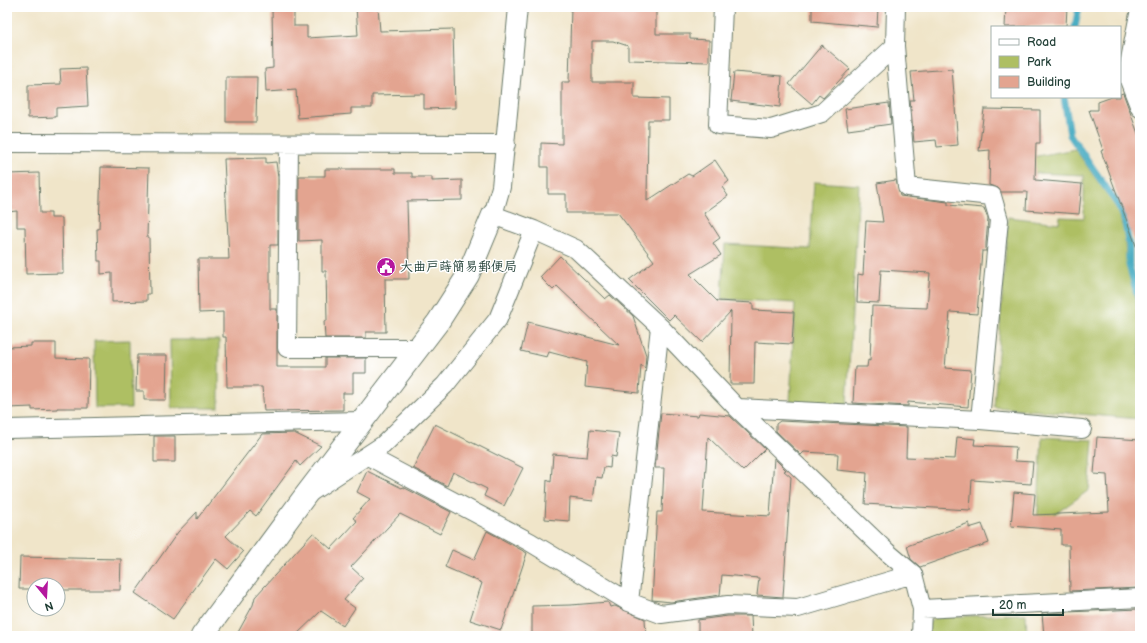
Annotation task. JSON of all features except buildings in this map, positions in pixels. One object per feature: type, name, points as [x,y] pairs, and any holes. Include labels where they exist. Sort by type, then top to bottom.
[{"type":"street","points":[[202,636],[361,421],[438,322],[468,275],[494,215],[500,187],[506,144],[518,7]]},
{"type":"street","points":[[723,7],[718,126],[771,129],[822,114],[895,46]]},
{"type":"street","points":[[896,7],[895,46],[907,187],[992,196],[999,220],[980,420]]},
{"type":"street","points":[[1140,9],[1127,75],[1140,108]]},
{"type":"street","points":[[7,143],[506,144]]},
{"type":"street","points":[[289,144],[286,348],[418,348]]},
{"type":"street","points":[[494,215],[534,230],[576,249],[660,327],[736,408],[887,552],[913,574],[922,609],[921,636]]},
{"type":"street","points":[[305,496],[383,445],[445,385],[498,319],[534,230]]},
{"type":"street","points":[[629,602],[660,327]]},
{"type":"street","points":[[736,408],[980,420],[1082,428]]},
{"type":"street","points":[[7,429],[361,421]]},
{"type":"street","points":[[368,456],[530,542],[629,602],[661,614],[728,605],[798,608],[913,574]]},
{"type":"street","points":[[922,609],[1140,598]]},
{"type":"green space","points":[[1075,149],[1116,207],[1124,231],[1127,267],[1140,318],[1140,419],[994,407],[1008,217],[1059,223],[1060,217],[1084,218],[1084,175],[1034,173],[1032,157]]},
{"type":"green space","points":[[814,182],[859,185],[847,405],[790,402],[795,303],[722,299],[725,244],[810,249]]},
{"type":"green space","points":[[130,340],[131,408],[95,408],[94,341]]},
{"type":"green space","points":[[170,340],[219,340],[219,408],[171,408]]},
{"type":"green space","points":[[1042,437],[1093,440],[1089,490],[1037,527]]},
{"type":"green space","points":[[1026,614],[1027,636],[928,636],[927,626],[934,617]]},
{"type":"waterway","points":[[1075,26],[1079,7]]},
{"type":"waterway","points":[[1064,98],[1070,135],[1118,205],[1125,223],[1129,246],[1129,265],[1140,304]]},
{"type":"place","name":"大曲戸蒔簡易郵便局","points":[[386,267]]}]
